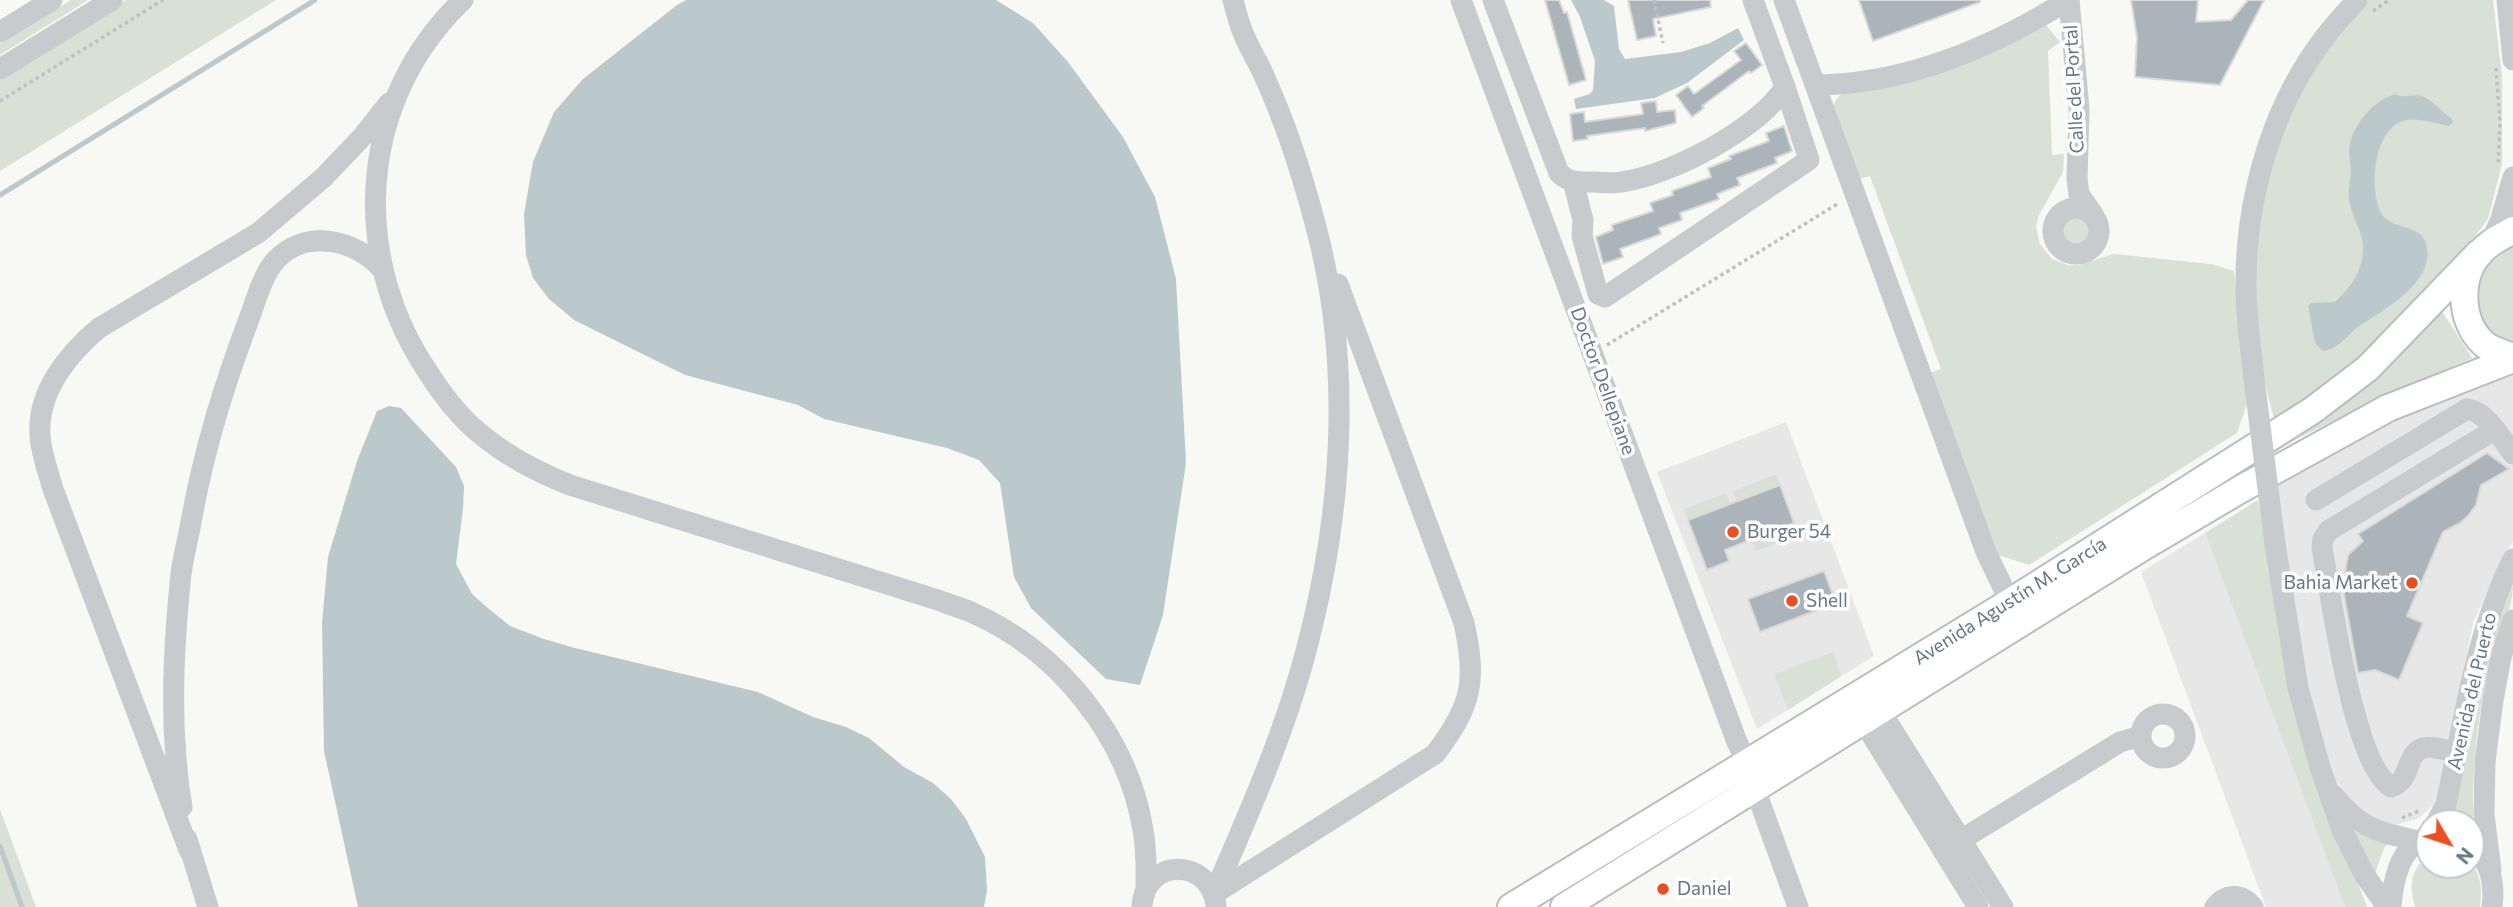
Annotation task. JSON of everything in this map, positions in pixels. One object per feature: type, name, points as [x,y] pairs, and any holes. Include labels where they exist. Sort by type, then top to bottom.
[{"type":"main road","name":"Avenida Agustín M. García","points":[[1511,907],[2288,427],[2341,390],[2404,332],[2484,248],[2513,230]]},
{"type":"main road","points":[[2484,248],[2468,276],[2464,304],[2467,320],[2483,343],[2513,358]]},
{"type":"main road","name":"Avenida Agustín M. García","points":[[1564,907],[2143,547],[2388,408],[2513,358]]},
{"type":"street","points":[[0,32],[52,0]]},
{"type":"street","points":[[0,69],[112,0]]},
{"type":"street","points":[[208,907],[43,458],[41,415],[55,379],[82,342],[99,328],[271,222],[323,178],[363,136],[399,90],[440,23],[463,0]]},
{"type":"street","points":[[1215,900],[1267,860],[1435,754],[1454,730],[1464,711],[1472,659],[1465,623],[1316,227],[1285,128],[1266,79],[1243,33],[1220,0]]},
{"type":"street","points":[[1233,0],[1243,33]]},
{"type":"street","name":"Doctor Dellepiane","points":[[1461,0],[1732,729],[1747,762]]},
{"type":"street","points":[[1493,0],[1559,173],[1563,178],[1573,181],[1619,183],[1671,167],[1753,122],[1775,103],[1785,87]]},
{"type":"street","points":[[1573,181],[1583,220],[1582,236],[1598,294],[1605,297],[1809,160],[1753,0]]},
{"type":"street","points":[[1784,0],[1853,195],[1986,552],[2010,601]]},
{"type":"street","points":[[1816,85],[1867,81],[1902,74],[1939,62],[2007,34],[2069,0]]},
{"type":"street","name":"Calle del Portal","points":[[2069,0],[2079,109],[2077,179]]},
{"type":"street","points":[[2504,58],[2507,0]]},
{"type":"street","points":[[2364,6],[2319,45],[2294,85],[2277,121],[2262,163],[2253,207],[2247,260],[2247,314],[2275,544],[2298,688],[2320,767],[2342,830],[2364,874],[2389,907]]},
{"type":"street","points":[[399,90],[387,122],[376,180],[376,237],[382,269],[402,331],[438,388],[477,432],[523,463],[570,485],[973,613],[1043,657],[1080,695],[1115,747],[1124,767],[1137,800],[1143,828],[1146,854],[1144,898]]},
{"type":"street","points":[[2484,248],[2501,219],[2505,175]]},
{"type":"street","points":[[2077,179],[2079,194],[2094,216],[2099,231],[2094,245],[2081,254],[2073,254],[2059,248],[2053,234],[2053,226],[2074,195],[2077,179]]},
{"type":"street","points":[[2061,213],[2074,208],[2088,211],[2094,216]]},
{"type":"street","points":[[271,222],[285,251]]},
{"type":"street","points":[[1215,900],[1275,746],[1306,653],[1334,504],[1339,366],[1334,321],[1316,227]]},
{"type":"street","points":[[188,850],[178,788],[174,705],[176,638],[181,571],[198,478],[216,408],[272,264],[285,251],[303,242],[333,242],[351,247],[371,258],[382,269]]},
{"type":"street","points":[[1339,396],[1347,389],[1364,386],[1378,393]]},
{"type":"street","points":[[2316,500],[2467,409],[2476,410],[2482,415],[2513,454]]},
{"type":"street","points":[[2458,753],[2426,747],[2420,749],[2414,754],[2405,778],[2399,785],[2391,787],[2385,783],[2370,754],[2349,695],[2322,548],[2323,539],[2329,531],[2494,430]]},
{"type":"street","name":"Avenida del Puerto","points":[[2443,809],[2458,753],[2478,652],[2491,609],[2513,559]]},
{"type":"street","name":"Avenida del Puerto","points":[[2492,907],[2493,889],[2484,814],[2485,762],[2501,657],[2513,620]]},
{"type":"street","points":[[136,711],[151,720],[159,719],[174,705]]},
{"type":"street","points":[[1871,716],[1952,845],[2003,907]]},
{"type":"street","points":[[1952,845],[2120,742],[2141,736]]},
{"type":"street","points":[[1755,789],[1798,907]]},
{"type":"street","points":[[2329,790],[2358,822],[2376,830],[2415,833]]},
{"type":"street","points":[[1240,833],[1246,854],[1255,859],[1267,860]]},
{"type":"street","points":[[1952,845],[1978,907]]},
{"type":"street","name":"Avenida del Puerto","points":[[2389,907],[2403,857],[2415,846]]},
{"type":"street","points":[[2485,861],[2491,870]]},
{"type":"street","points":[[1144,898],[1153,879],[1163,872],[1175,869],[1199,874],[1208,883],[1215,900]]},
{"type":"street","points":[[2214,907],[2223,898],[2230,896],[2245,899],[2252,907]]},
{"type":"path","points":[[0,101],[163,0]]},
{"type":"path","points":[[1654,0],[1663,43]]},
{"type":"path","points":[[2364,6],[2389,0]]},
{"type":"path","points":[[2504,58],[2500,123],[2505,175]]},
{"type":"path","points":[[1593,354],[1853,195]]},
{"type":"shaded area","points":[[71,0],[88,0],[0,55],[0,44]]},
{"type":"shaded area","points":[[126,0],[276,0],[0,171],[0,78]]},
{"type":"shaded area","points":[[686,0],[996,0],[1033,23],[1068,62],[1123,137],[1155,197],[1176,279],[1186,463],[1163,615],[1140,685],[1106,679],[1031,608],[1014,577],[1000,483],[979,460],[947,448],[824,419],[798,405],[685,375],[574,320],[549,299],[533,278],[526,255],[524,214],[533,162],[554,112],[583,79]]},
{"type":"shaded area","points":[[1571,0],[1604,0],[1614,6],[1619,49],[1625,59],[1681,52],[1710,43],[1738,28],[1744,40],[1687,83],[1655,98],[1576,109],[1574,99],[1590,94],[1593,90],[1595,61],[1580,17]]},
{"type":"shaded area","points":[[2368,0],[2493,0],[2502,77],[2502,164],[2488,219],[2461,254],[2408,311],[2349,366],[2279,419],[2274,419],[2261,364],[2255,308],[2255,259],[2260,211],[2271,165],[2287,120],[2309,77],[2336,37]]},
{"type":"shaded area","points":[[2046,25],[2060,42],[2048,51],[2052,155],[2064,154],[2063,172],[2039,215],[2036,227],[2040,244],[2052,259],[2068,265],[2079,265],[2113,254],[2211,264],[2234,271],[2247,404],[2237,433],[2029,565],[1992,553],[1927,374],[1941,369],[1870,176],[1856,180],[1831,112],[1842,93]]},
{"type":"shaded area","points":[[2395,94],[2424,97],[2453,122],[2449,126],[2422,120],[2407,120],[2396,125],[2387,134],[2377,159],[2375,189],[2381,213],[2390,222],[2421,236],[2428,254],[2425,267],[2409,290],[2397,301],[2357,327],[2334,347],[2323,351],[2315,343],[2308,306],[2311,303],[2335,302],[2354,279],[2362,259],[2362,239],[2349,196],[2350,142],[2364,116],[2379,102]]},
{"type":"shaded area","points":[[2076,214],[2088,219],[2093,231],[2088,243],[2076,248],[2064,243],[2059,231],[2064,219]]},
{"type":"shaded area","points":[[2513,246],[2513,343],[2497,340],[2472,312],[2476,276]]},
{"type":"shaded area","points":[[2440,308],[2472,358],[2382,397],[2293,441],[1538,907],[1523,907],[2290,434]]},
{"type":"shaded area","points":[[2513,372],[2513,542],[2503,556],[2473,623],[2439,794],[2429,809],[2415,809],[2415,819],[2389,827],[2352,806],[2337,783],[2313,715],[2302,672],[2275,474],[2324,448]]},
{"type":"shaded area","points":[[389,406],[401,408],[456,467],[464,486],[456,564],[472,594],[489,609],[510,626],[544,639],[758,692],[869,738],[904,767],[933,783],[951,799],[966,819],[985,857],[987,891],[984,907],[358,907],[324,751],[322,623],[328,557],[357,461],[377,411]]},
{"type":"shaded area","points":[[1786,422],[1874,656],[1757,729],[1657,472]]},
{"type":"shaded area","points":[[1776,474],[1780,485],[1737,502],[1733,491]]},
{"type":"shaded area","points":[[1726,493],[1730,504],[1688,520],[1684,509]]},
{"type":"shaded area","points":[[2258,500],[2281,647],[2292,695],[2318,775],[2367,907],[2345,907],[2205,533]]},
{"type":"shaded area","points":[[1794,523],[1799,535],[1756,551],[1751,540]]},
{"type":"shaded area","points":[[2205,533],[2345,907],[2266,907],[2141,572]]},
{"type":"shaded area","points":[[2513,585],[2510,605],[2490,663],[2482,700],[2475,758],[2473,809],[2454,809],[2485,661]]},
{"type":"shaded area","points":[[1833,652],[1841,676],[1788,710],[1774,674]]},
{"type":"shaded area","points":[[0,809],[36,907],[0,907]]},
{"type":"shaded area","points":[[2348,821],[2391,840],[2384,848],[2375,874]]},
{"type":"shaded area","points":[[2415,872],[2415,879],[2479,879],[2480,907],[2415,907],[2413,878]]},
{"type":"building","points":[[1545,0],[1559,0],[1564,13],[1567,12],[1586,80],[1569,85]]},
{"type":"building","points":[[1628,0],[1710,0],[1711,7],[1653,19],[1656,36],[1637,40]]},
{"type":"building","points":[[1859,0],[1980,0],[1980,2],[1873,41]]},
{"type":"building","points":[[2131,0],[2198,0],[2196,22],[2231,20],[2248,0],[2264,0],[2220,85],[2135,77],[2137,37]]},
{"type":"building","points":[[1746,43],[1762,65],[1751,73],[1749,71],[1702,106],[1704,108],[1692,117],[1676,95],[1688,86],[1694,94],[1741,60],[1734,51]]},
{"type":"building","points":[[1656,101],[1657,112],[1675,110],[1676,123],[1645,131],[1645,128],[1587,136],[1588,139],[1573,141],[1570,114],[1584,112],[1585,122],[1643,114],[1641,103]]},
{"type":"building","points":[[1784,126],[1792,151],[1775,158],[1777,163],[1737,178],[1740,185],[1717,194],[1719,199],[1680,213],[1682,220],[1659,228],[1661,234],[1620,249],[1623,257],[1603,264],[1596,237],[1613,230],[1612,225],[1653,211],[1650,203],[1673,195],[1672,191],[1711,177],[1708,168],[1731,159],[1729,156],[1769,141],[1766,133]]},
{"type":"building","points":[[2487,453],[2509,469],[2481,485],[2476,505],[2468,516],[2443,532],[2407,616],[2423,623],[2399,680],[2375,670],[2358,673],[2341,578],[2344,578],[2348,555],[2363,541],[2358,534]]},
{"type":"building","name":"Burger 54","points":[[1780,485],[1794,523],[1725,550],[1729,561],[1707,570],[1688,520]]},
{"type":"building","name":"Shell","points":[[1824,571],[1836,603],[1760,632],[1748,599]]},
{"type":"waterway","points":[[0,195],[315,0]]},
{"type":"waterway","points":[[0,846],[22,907]]},
{"type":"place","name":"Burger 54","points":[[1733,532]]},
{"type":"place","name":"Bahia Market","points":[[2412,583]]},
{"type":"place","name":"Shell","points":[[1792,601]]},
{"type":"place","name":"Daniel","points":[[1663,889]]}]
